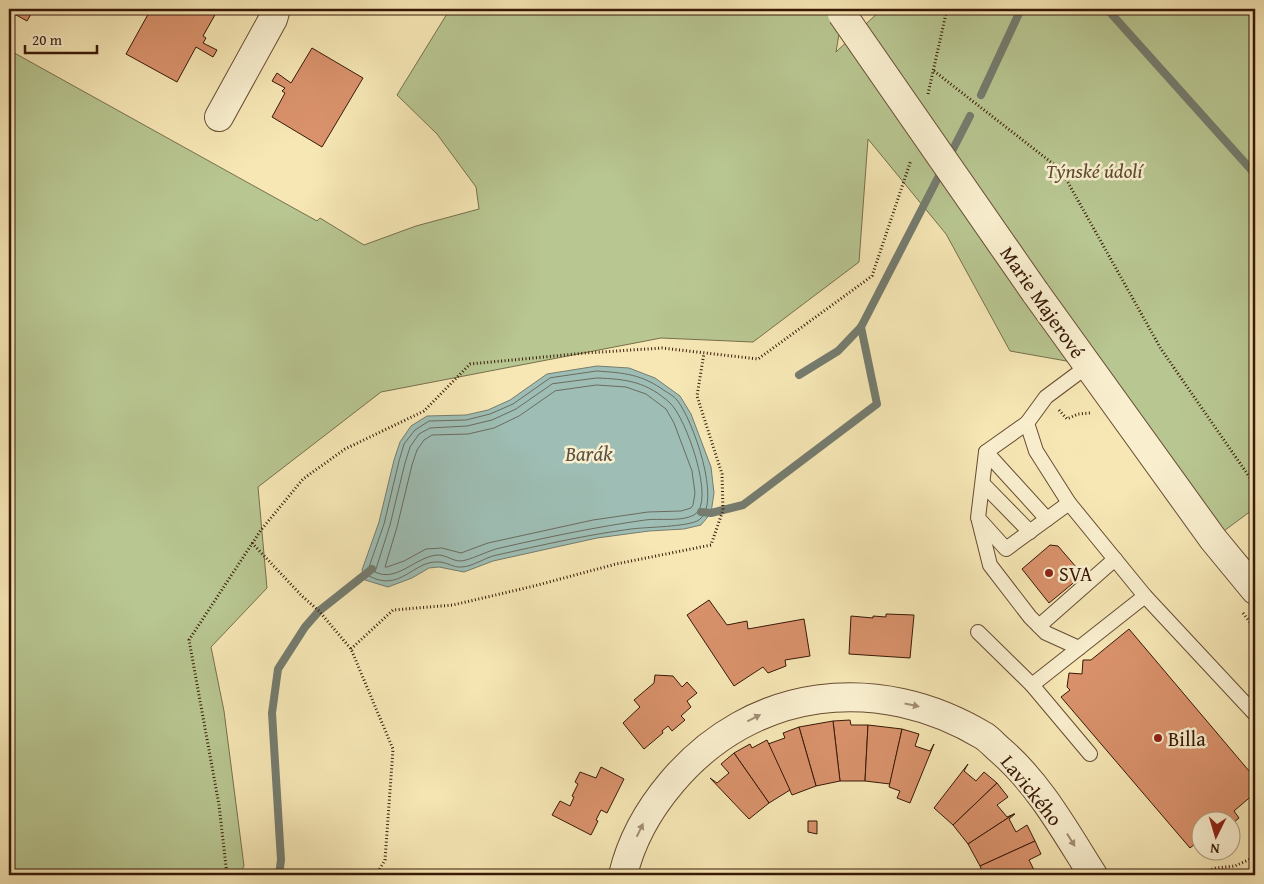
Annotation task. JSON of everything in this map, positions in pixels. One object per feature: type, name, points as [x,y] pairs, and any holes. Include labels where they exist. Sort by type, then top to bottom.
[{"type":"street","points":[[220,117],[273,19],[276,9]]},
{"type":"street","name":"Marie Majerové","points":[[840,11],[1035,292],[1213,539],[1255,590]]},
{"type":"street","name":"Lavického","points":[[623,875],[639,829],[662,794],[685,767],[713,742],[757,716],[807,700],[842,696],[879,699],[919,706],[985,736],[1014,762],[1044,798],[1093,875]]},
{"type":"lane","points":[[1079,648],[1046,633],[990,565],[978,518],[986,452],[1027,423],[1046,397],[1089,365]]},
{"type":"lane","points":[[1027,423],[1036,451],[1069,503],[1145,596],[1255,714]]},
{"type":"lane","points":[[986,452],[1047,519]]},
{"type":"lane","points":[[983,484],[1030,532]]},
{"type":"lane","points":[[978,518],[1006,549],[1069,503]]},
{"type":"lane","points":[[1039,626],[1115,559]]},
{"type":"lane","points":[[1032,685],[1145,596]]},
{"type":"lane","points":[[978,632],[1032,685],[1090,754]]},
{"type":"path","points":[[927,99],[947,9]]},
{"type":"path","points":[[934,71],[1061,170],[1161,349],[1255,485]]},
{"type":"path","points":[[227,875],[219,805],[189,640],[261,530],[303,479],[345,449],[424,411],[470,364],[662,348],[758,359],[872,276],[914,154]]},
{"type":"path","points":[[351,649],[393,610],[453,605],[616,564],[712,546],[723,510],[722,474],[698,396],[704,353]]},
{"type":"path","points":[[252,543],[302,596],[319,611],[351,649],[393,750],[386,860],[376,875]]},
{"type":"path","points":[[1195,875],[1216,868],[1236,866],[1255,857]]},
{"type":"green space","name":"Týnské údolí","points":[[450,9],[838,9],[839,34],[836,52],[882,9],[1255,9],[1255,508],[1213,539],[1089,365],[1010,351],[946,234],[868,139],[859,262],[753,342],[661,338],[381,392],[258,487],[267,588],[211,647],[224,711],[244,866],[239,875],[9,875],[9,50],[317,221],[320,218],[364,245],[416,226],[479,209],[476,187],[437,134],[397,95]]},
{"type":"water","name":"Barák","points":[[597,366],[629,368],[655,378],[680,396],[691,414],[711,467],[714,493],[711,513],[701,525],[684,529],[649,531],[597,538],[493,561],[464,572],[439,567],[429,568],[412,578],[388,587],[365,580],[362,570],[379,522],[394,460],[400,442],[411,426],[427,416],[466,415],[488,410],[510,400],[547,374]]},
{"type":"building","points":[[9,9],[34,9],[27,21],[9,11]]},
{"type":"building","points":[[151,9],[209,9],[216,13],[203,36],[206,38],[203,43],[217,50],[213,57],[196,47],[177,82],[126,54]]},
{"type":"building","points":[[312,48],[363,78],[322,147],[272,117],[285,93],[282,91],[285,88],[272,81],[277,73],[291,83]]},
{"type":"building","points":[[1050,545],[1058,546],[1083,575],[1049,603],[1022,569]]},
{"type":"building","points":[[709,600],[727,625],[747,621],[748,629],[804,619],[810,656],[785,660],[786,666],[768,673],[763,667],[734,686],[687,615]]},
{"type":"building","points":[[886,614],[914,615],[910,658],[849,654],[851,616],[873,618],[873,616],[886,617]]},
{"type":"building","name":"Billa","points":[[1129,629],[1255,778],[1255,793],[1235,812],[1192,812],[1192,846],[1190,848],[1061,697],[1070,690],[1067,687],[1069,673],[1082,674],[1083,660],[1091,660]]},
{"type":"building","points":[[655,675],[673,676],[682,687],[687,682],[697,693],[687,701],[691,707],[681,716],[685,720],[672,731],[668,726],[662,731],[663,733],[644,749],[623,723],[640,707],[634,700],[654,683]]},
{"type":"building","points":[[850,720],[851,725],[868,725],[865,781],[840,781],[833,721]]},
{"type":"building","points":[[833,721],[840,781],[816,786],[799,727]]},
{"type":"building","points":[[868,725],[902,729],[890,784],[865,781]]},
{"type":"building","points":[[799,727],[816,786],[792,795],[768,744],[785,738],[783,733]]},
{"type":"building","points":[[902,729],[919,734],[915,746],[930,751],[934,744],[910,803],[897,798],[900,791],[889,787]]},
{"type":"building","points":[[767,740],[790,790],[769,803],[734,753],[750,744],[752,748]]},
{"type":"building","points":[[734,753],[769,803],[749,819],[710,778],[717,783],[729,773],[721,764]]},
{"type":"building","points":[[968,764],[964,771],[976,781],[984,772],[997,783],[953,825],[934,808]]},
{"type":"building","points":[[601,767],[624,779],[607,813],[601,810],[591,835],[552,815],[560,801],[570,806],[574,797],[572,796],[578,784],[575,782],[580,772],[596,778]]},
{"type":"building","points":[[997,783],[1008,797],[997,805],[1007,817],[1014,814],[968,844],[953,825]]},
{"type":"building","points":[[1014,814],[1009,819],[1016,832],[1027,825],[1035,841],[980,866],[968,844]]},
{"type":"building","points":[[808,821],[817,821],[817,834],[808,832]]},
{"type":"building","points":[[1035,841],[1041,854],[1029,860],[1035,872],[1028,875],[984,875],[980,866]]},
{"type":"waterway","points":[[981,95],[1021,9]]},
{"type":"waterway","points":[[1107,9],[1255,174]]},
{"type":"waterway","points":[[949,157],[970,116]]},
{"type":"waterway","points":[[799,375],[838,351],[861,327],[942,170]]},
{"type":"waterway","points":[[701,512],[711,513],[743,505],[877,404],[861,327]]},
{"type":"waterway","points":[[279,875],[281,860],[272,713],[278,669],[305,627],[319,611],[372,569]]},
{"type":"place","name":"SVA","points":[[1049,573]]},
{"type":"place","name":"Billa","points":[[1158,738]]}]
